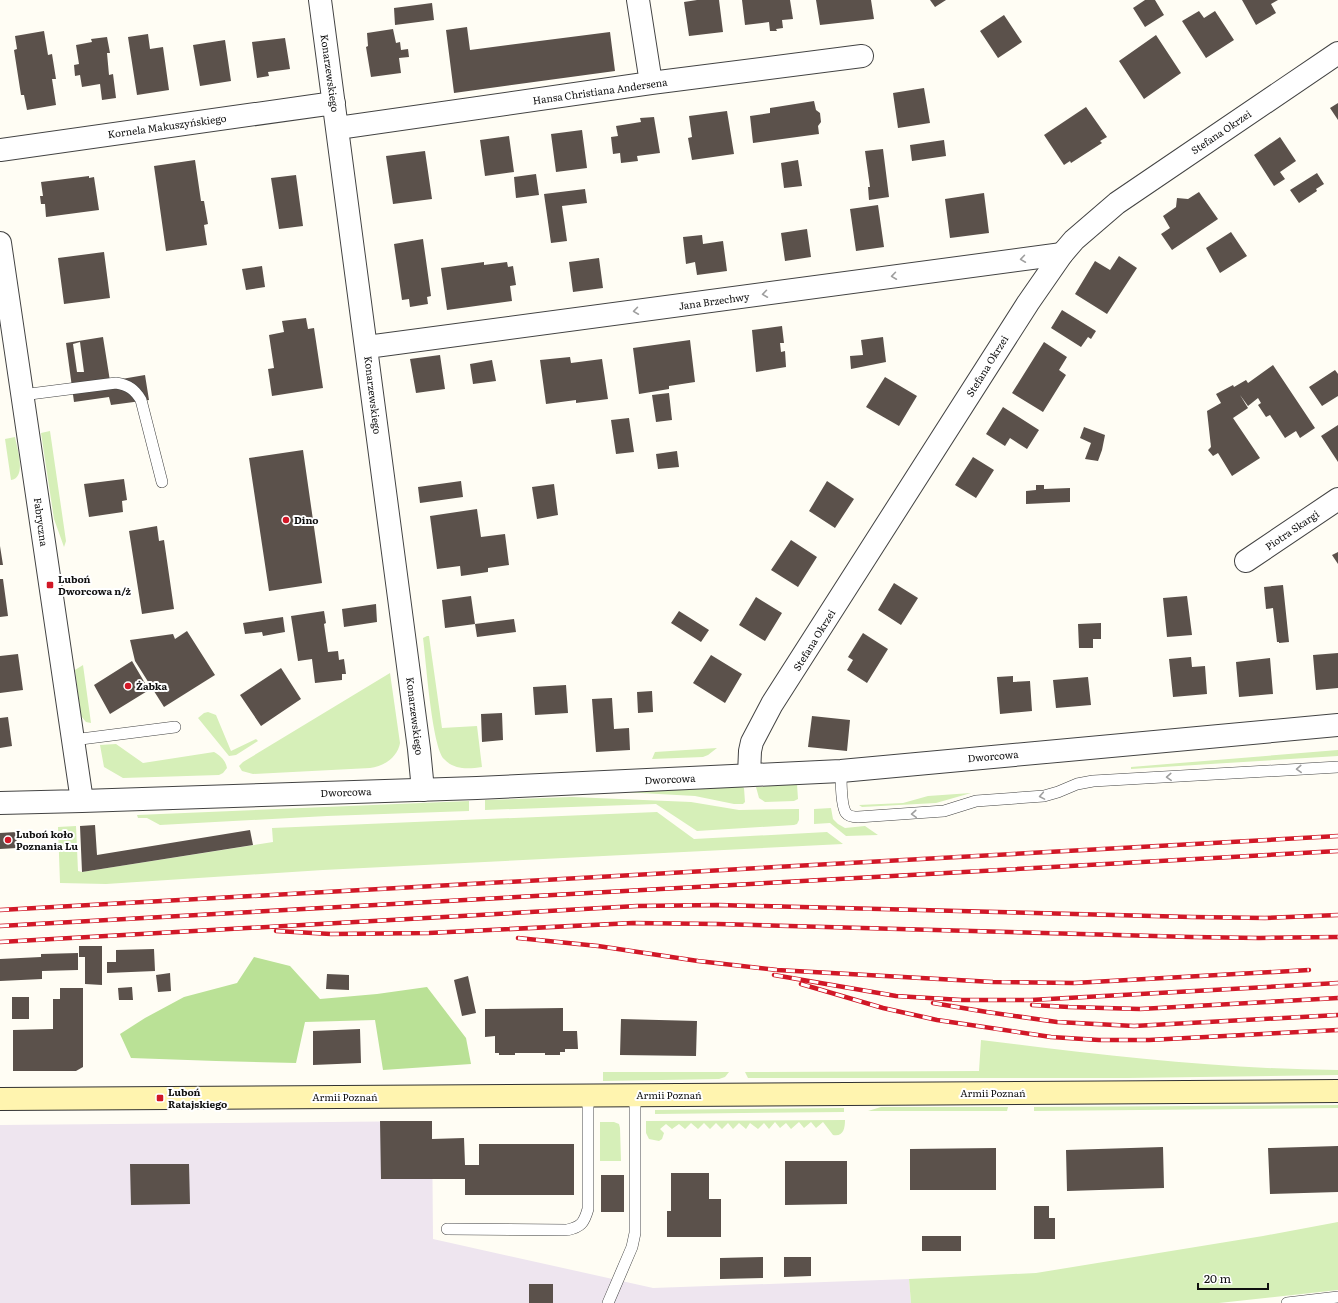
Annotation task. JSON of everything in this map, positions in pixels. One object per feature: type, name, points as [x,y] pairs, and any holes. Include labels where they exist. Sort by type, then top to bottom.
[{"type":"main road","name":"Armii Poznań","points":[[0,1100],[1338,1091]]},
{"type":"street","name":"Konarzewskiego","points":[[320,0],[367,347],[423,790]]},
{"type":"street","points":[[638,0],[651,83]]},
{"type":"street","name":"Stefana Okrzei","points":[[749,775],[752,742],[772,704],[1028,303],[1062,254],[1086,228],[1117,203],[1338,54]]},
{"type":"street","name":"Hansa Christiana Andersena","points":[[338,128],[651,83],[862,56]]},
{"type":"street","name":"Kornela Makuszyńskiego","points":[[0,150],[334,103]]},
{"type":"street","name":"Fabryczna","points":[[0,243],[82,802]]},
{"type":"street","name":"Jana Brzechwy","points":[[367,347],[1062,254]]},
{"type":"street","name":"Piotra Skargi","points":[[1246,561],[1338,499]]},
{"type":"street","name":"Dworcowa","points":[[0,803],[82,802],[423,790],[841,771],[1338,725]]},
{"type":"lane","points":[[22,396],[116,383],[131,387],[141,400],[162,482]]},
{"type":"lane","points":[[73,740],[175,727]]},
{"type":"lane","points":[[841,771],[842,796],[845,809],[847,814],[852,817],[858,817],[944,811],[976,801],[1044,796],[1077,784],[1093,781],[1338,767]]},
{"type":"lane","points":[[608,1303],[632,1247],[635,1233],[635,1095]]},
{"type":"lane","points":[[446,1229],[567,1230],[574,1229],[581,1225],[586,1218],[588,1209],[588,1096]]},
{"type":"lane","points":[[1287,1303],[1338,1297]]},
{"type":"shaded area","points":[[432,1121],[433,1239],[653,1288],[909,1279],[911,1303],[0,1303],[0,1125]]},
{"type":"green space","points":[[50,431],[66,541],[64,547],[54,519],[41,433]]},
{"type":"green space","points":[[15,437],[20,468],[19,474],[16,478],[11,480],[5,439]]},
{"type":"green space","points":[[429,636],[442,728],[477,726],[482,767],[457,767],[448,763],[440,751],[433,721],[428,683],[423,638]]},
{"type":"green space","points":[[83,665],[91,723],[86,722],[81,716],[75,670]]},
{"type":"green space","points":[[390,673],[400,743],[399,748],[393,757],[385,763],[380,766],[370,768],[253,774],[242,771],[239,766],[243,762]]},
{"type":"green space","points":[[208,712],[216,715],[231,751],[256,739],[258,741],[236,755],[229,756],[198,718],[204,713]]},
{"type":"green space","points":[[116,744],[143,763],[214,752],[222,758],[227,768],[219,775],[123,778],[104,767],[100,745]]},
{"type":"green space","points":[[717,748],[703,757],[652,759],[655,752]]},
{"type":"green space","points":[[1338,750],[1338,756],[1131,769],[1131,767]]},
{"type":"green space","points":[[797,784],[798,799],[794,801],[765,802],[759,798],[756,787]]},
{"type":"green space","points":[[741,786],[744,788],[745,802],[743,804],[734,804],[695,796],[622,792]]},
{"type":"green space","points":[[971,793],[936,803],[862,807],[859,805],[903,803],[928,796]]},
{"type":"green space","points":[[572,797],[691,802],[739,810],[799,809],[799,820],[797,824],[794,825],[697,831],[656,804],[485,810],[485,800]]},
{"type":"green space","points":[[469,801],[469,811],[327,816],[160,825],[147,818],[138,818],[137,815]]},
{"type":"green space","points":[[831,808],[833,819],[838,824],[845,828],[865,826],[878,835],[846,836],[830,823],[814,824],[814,809]]},
{"type":"green space","points":[[657,812],[694,839],[827,832],[843,844],[323,870],[106,884],[60,883],[58,827],[76,826],[78,871],[82,872],[273,842],[272,828]]},
{"type":"green space","points":[[254,957],[290,966],[320,999],[377,994],[427,987],[466,1038],[471,1064],[383,1070],[375,1020],[305,1022],[296,1063],[131,1058],[120,1034],[145,1018],[184,997],[237,983]]},
{"type":"green space","points":[[981,1040],[1115,1056],[1204,1064],[1338,1070],[1338,1075],[1127,1078],[748,1078],[745,1072],[979,1071]]},
{"type":"green space","points":[[603,1072],[729,1072],[725,1077],[719,1079],[603,1081]]},
{"type":"green space","points":[[1338,1105],[1338,1108],[1034,1111],[1034,1107]]},
{"type":"green space","points":[[881,1107],[1008,1107],[1007,1111],[868,1111]]},
{"type":"green space","points":[[844,1108],[844,1112],[655,1114],[655,1110]]},
{"type":"green space","points":[[845,1120],[843,1132],[839,1135],[833,1135],[823,1122],[816,1128],[811,1122],[804,1128],[799,1122],[791,1129],[786,1123],[780,1128],[775,1122],[769,1129],[764,1123],[758,1129],[750,1123],[746,1129],[739,1123],[733,1129],[728,1123],[722,1129],[716,1123],[710,1129],[704,1123],[698,1129],[691,1123],[685,1129],[679,1124],[672,1129],[666,1124],[660,1129],[664,1133],[662,1139],[659,1141],[649,1139],[646,1133],[646,1121]]},
{"type":"green space","points":[[600,1122],[614,1122],[619,1124],[621,1161],[600,1161]]},
{"type":"green space","points":[[1338,1222],[1338,1290],[1219,1303],[911,1303],[909,1279],[1036,1273],[1263,1236]]},
{"type":"building","points":[[697,0],[719,0],[723,32],[689,36],[684,2]]},
{"type":"building","points":[[742,0],[790,0],[793,19],[782,20],[783,28],[776,29],[777,31],[770,31],[769,22],[745,25]]},
{"type":"building","points":[[816,0],[871,0],[874,19],[820,25]]},
{"type":"building","points":[[930,0],[946,0],[935,7]]},
{"type":"building","points":[[1145,0],[1155,0],[1164,15],[1145,27],[1133,8]]},
{"type":"building","points":[[1242,0],[1278,0],[1271,4],[1276,13],[1256,25]]},
{"type":"building","points":[[432,3],[434,20],[395,25],[394,8]]},
{"type":"building","points":[[1199,11],[1204,18],[1215,11],[1234,40],[1206,58],[1182,21]]},
{"type":"building","points":[[1004,15],[1022,42],[998,58],[980,31]]},
{"type":"building","points":[[467,27],[470,50],[610,32],[615,71],[454,93],[446,30]]},
{"type":"building","points":[[393,29],[396,43],[400,42],[401,50],[408,49],[409,57],[399,58],[401,73],[371,77],[366,47],[368,46],[367,33]]},
{"type":"building","points":[[44,31],[48,55],[52,54],[56,79],[52,79],[56,105],[27,110],[24,95],[21,95],[14,50],[17,49],[15,36]]},
{"type":"building","points":[[148,34],[150,49],[163,47],[169,90],[137,95],[128,37]]},
{"type":"building","points":[[1156,35],[1181,73],[1144,99],[1119,61]]},
{"type":"building","points":[[107,37],[110,53],[107,53],[109,75],[113,74],[116,98],[102,100],[100,84],[82,87],[80,75],[75,76],[74,65],[79,64],[76,45],[92,42],[91,39]]},
{"type":"building","points":[[285,38],[290,69],[268,72],[269,76],[257,78],[252,42]]},
{"type":"building","points":[[225,40],[231,81],[200,86],[193,45]]},
{"type":"building","points":[[924,88],[930,123],[898,128],[893,93]]},
{"type":"building","points":[[814,101],[816,110],[820,113],[821,122],[818,126],[819,134],[753,143],[750,116],[770,113],[770,108]]},
{"type":"building","points":[[1338,103],[1338,120],[1330,108]]},
{"type":"building","points":[[1086,107],[1107,137],[1100,141],[1102,143],[1071,163],[1070,161],[1064,165],[1044,135]]},
{"type":"building","points":[[727,111],[734,154],[692,160],[688,138],[692,137],[689,116]]},
{"type":"building","points":[[654,117],[660,153],[637,156],[638,161],[621,163],[620,153],[613,154],[611,137],[618,136],[616,126],[641,122],[640,118]]},
{"type":"building","points":[[582,130],[587,168],[556,172],[551,134]]},
{"type":"building","points":[[509,136],[514,172],[485,176],[480,140]]},
{"type":"building","points":[[1280,137],[1296,161],[1280,172],[1285,179],[1274,186],[1254,155]]},
{"type":"building","points":[[944,140],[946,156],[912,161],[910,145]]},
{"type":"building","points":[[883,149],[889,197],[869,200],[868,187],[870,187],[865,151]]},
{"type":"building","points":[[425,151],[432,199],[393,204],[386,156]]},
{"type":"building","points":[[195,160],[201,201],[204,201],[208,224],[204,225],[207,245],[166,251],[154,166]]},
{"type":"building","points":[[798,160],[802,186],[784,188],[781,163]]},
{"type":"building","points":[[1317,173],[1324,184],[1316,189],[1317,191],[1299,203],[1290,190]]},
{"type":"building","points":[[536,174],[539,195],[516,198],[514,177]]},
{"type":"building","points":[[296,175],[303,226],[279,229],[271,178]]},
{"type":"building","points":[[89,176],[89,178],[94,177],[99,210],[46,217],[45,204],[41,204],[40,196],[43,196],[41,182]]},
{"type":"building","points":[[585,189],[587,203],[562,206],[567,241],[551,243],[544,194]]},
{"type":"building","points":[[1199,192],[1218,219],[1172,250],[1161,234],[1170,228],[1163,216],[1176,207],[1177,198],[1188,199]]},
{"type":"building","points":[[984,193],[989,233],[950,238],[945,199]]},
{"type":"building","points":[[878,205],[884,247],[856,251],[850,209]]},
{"type":"building","points":[[807,229],[811,257],[785,261],[781,233]]},
{"type":"building","points":[[1231,232],[1247,256],[1220,273],[1206,248]]},
{"type":"building","points":[[702,235],[703,244],[723,241],[727,271],[697,275],[695,262],[686,264],[683,237]]},
{"type":"building","points":[[423,239],[431,296],[427,297],[428,304],[410,307],[409,299],[402,300],[394,244]]},
{"type":"building","points":[[104,252],[110,298],[64,304],[58,258]]},
{"type":"building","points":[[1119,256],[1137,268],[1107,314],[1075,294],[1095,261],[1110,270]]},
{"type":"building","points":[[599,258],[603,288],[573,292],[569,262]]},
{"type":"building","points":[[484,262],[484,265],[507,262],[508,267],[513,266],[516,285],[510,286],[512,301],[447,310],[441,268]]},
{"type":"building","points":[[262,266],[265,287],[246,290],[242,269]]},
{"type":"building","points":[[1062,310],[1096,331],[1091,339],[1088,337],[1081,347],[1051,328]]},
{"type":"building","points":[[306,318],[308,329],[314,328],[323,388],[272,396],[268,369],[274,368],[269,335],[284,332],[282,321]]},
{"type":"building","points":[[782,326],[784,343],[780,343],[781,352],[785,351],[786,367],[756,372],[752,330]]},
{"type":"building","points":[[103,337],[110,381],[145,375],[149,400],[111,405],[109,397],[74,402],[66,343]],"holes":[[[80,342],[84,372],[77,372],[73,344]]]},
{"type":"building","points":[[883,337],[886,362],[851,369],[850,356],[863,355],[861,340]]},
{"type":"building","points":[[690,340],[695,382],[669,386],[669,389],[639,394],[633,348]]},
{"type":"building","points":[[1044,342],[1067,357],[1059,370],[1066,375],[1043,412],[1012,393]]},
{"type":"building","points":[[440,355],[445,389],[416,393],[410,359]]},
{"type":"building","points":[[570,357],[571,363],[602,359],[608,399],[576,403],[576,400],[546,404],[540,360]]},
{"type":"building","points":[[492,360],[496,381],[473,384],[470,364]]},
{"type":"building","points":[[1273,365],[1315,428],[1300,438],[1296,431],[1285,438],[1270,415],[1266,417],[1258,405],[1261,403],[1258,398],[1248,406],[1240,395],[1248,408],[1233,418],[1260,458],[1232,476],[1218,453],[1213,456],[1208,450],[1211,447],[1207,411],[1221,403],[1216,394],[1233,385],[1234,387],[1246,380],[1248,383]]},
{"type":"building","points":[[1335,370],[1338,374],[1338,396],[1322,406],[1309,387]]},
{"type":"building","points":[[885,377],[917,396],[899,426],[866,407]]},
{"type":"building","points":[[669,393],[672,420],[656,422],[652,395]]},
{"type":"building","points":[[1003,407],[1039,430],[1027,449],[1010,438],[1005,446],[986,434]]},
{"type":"building","points":[[629,418],[634,452],[616,454],[611,420]]},
{"type":"building","points":[[1338,425],[1338,462],[1321,436]]},
{"type":"building","points":[[1084,427],[1105,435],[1098,461],[1085,459],[1091,443],[1080,438]]},
{"type":"building","name":"Dino","points":[[303,450],[322,583],[269,591],[249,458]]},
{"type":"building","points":[[677,451],[679,467],[658,469],[656,454]]},
{"type":"building","points":[[973,457],[994,470],[976,498],[955,485]]},
{"type":"building","points":[[124,479],[127,500],[122,501],[123,512],[89,517],[84,484]]},
{"type":"building","points":[[461,481],[463,497],[420,503],[418,487]]},
{"type":"building","points":[[827,481],[854,499],[835,528],[809,511]]},
{"type":"building","points":[[554,484],[558,515],[537,519],[532,487]]},
{"type":"building","points":[[1036,485],[1044,485],[1044,489],[1070,488],[1070,502],[1026,504],[1026,491],[1036,490]]},
{"type":"building","points":[[477,509],[481,537],[505,534],[509,565],[488,568],[488,572],[461,576],[460,566],[437,569],[430,516]]},
{"type":"building","points":[[157,526],[159,541],[164,540],[174,609],[142,614],[129,531]]},
{"type":"building","points":[[791,540],[817,557],[798,587],[771,570]]},
{"type":"building","points":[[0,546],[3,565],[0,565]]},
{"type":"building","points":[[1338,552],[1338,564],[1332,555]]},
{"type":"building","points":[[0,579],[3,579],[8,616],[0,617]]},
{"type":"building","points":[[894,583],[918,598],[901,625],[878,610]]},
{"type":"building","points":[[1283,585],[1289,642],[1279,643],[1277,642],[1273,608],[1266,609],[1264,587]]},
{"type":"building","points":[[471,596],[475,624],[445,628],[442,600]]},
{"type":"building","points":[[1187,596],[1192,635],[1167,637],[1163,598]]},
{"type":"building","points":[[756,597],[782,613],[765,641],[739,625]]},
{"type":"building","points":[[376,604],[377,622],[344,627],[342,609]]},
{"type":"building","points":[[324,611],[326,623],[324,624],[328,652],[338,651],[339,660],[344,659],[346,674],[342,674],[342,680],[315,683],[312,659],[298,661],[291,616]]},
{"type":"building","points":[[679,611],[709,630],[701,642],[671,623]]},
{"type":"building","points":[[283,617],[285,632],[263,636],[262,632],[245,634],[243,623]]},
{"type":"building","points":[[514,619],[516,632],[477,637],[475,624]]},
{"type":"building","points":[[1101,623],[1101,639],[1093,639],[1093,648],[1079,648],[1078,624]]},
{"type":"building","points":[[187,631],[215,675],[164,707],[135,661],[130,640],[173,634],[175,639]]},
{"type":"building","points":[[863,633],[888,649],[867,683],[847,670],[853,660],[848,657]]},
{"type":"building","points":[[1338,653],[1338,688],[1316,690],[1313,655]]},
{"type":"building","points":[[18,654],[23,690],[0,693],[0,656]]},
{"type":"building","points":[[711,655],[742,674],[725,703],[693,683]]},
{"type":"building","points":[[1191,657],[1192,667],[1205,666],[1207,694],[1173,697],[1169,659]]},
{"type":"building","points":[[1270,658],[1273,694],[1239,697],[1236,662]]},
{"type":"building","points":[[132,661],[149,690],[110,714],[94,685]]},
{"type":"building","points":[[281,668],[301,699],[261,726],[240,695]]},
{"type":"building","points":[[1013,676],[1013,682],[1030,681],[1032,711],[1000,714],[997,677]]},
{"type":"building","points":[[1088,677],[1091,705],[1056,708],[1053,680]]},
{"type":"building","points":[[566,685],[568,713],[535,715],[533,687]]},
{"type":"building","points":[[652,691],[653,712],[638,713],[637,692]]},
{"type":"building","points":[[612,698],[614,729],[629,728],[630,750],[596,752],[592,699]]},
{"type":"building","points":[[502,713],[503,740],[482,742],[481,714]]},
{"type":"building","points":[[812,716],[850,720],[847,751],[808,747]]},
{"type":"building","points":[[8,717],[12,746],[0,748],[0,718]]},
{"type":"building","points":[[95,825],[97,855],[250,830],[253,845],[82,872],[80,826]]},
{"type":"building","name":"Luboń koło Poznania Lu","points":[[16,832],[17,848],[0,849],[0,833]]},
{"type":"building","points":[[79,946],[102,946],[102,985],[85,984],[85,957],[79,957]]},
{"type":"building","points":[[154,949],[155,971],[107,973],[107,962],[116,962],[116,950]]},
{"type":"building","points":[[78,953],[78,970],[42,971],[42,979],[0,981],[0,959],[41,957],[41,954]]},
{"type":"building","points":[[170,973],[171,991],[158,992],[156,975]]},
{"type":"building","points":[[327,974],[349,975],[349,990],[326,989]]},
{"type":"building","points":[[468,976],[476,1013],[462,1016],[454,980]]},
{"type":"building","points":[[132,987],[133,1000],[119,1000],[118,988]]},
{"type":"building","points":[[60,988],[83,988],[83,1067],[76,1071],[13,1071],[13,1030],[53,1029],[53,999],[60,999]]},
{"type":"building","points":[[12,997],[29,997],[29,1019],[12,1019]]},
{"type":"building","points":[[563,1008],[563,1031],[577,1031],[578,1049],[565,1049],[565,1052],[560,1052],[560,1055],[545,1055],[545,1053],[515,1053],[515,1055],[499,1055],[499,1053],[495,1053],[495,1036],[485,1037],[485,1009]]},
{"type":"building","points":[[621,1019],[697,1021],[696,1056],[620,1055]]},
{"type":"building","points":[[360,1029],[361,1063],[313,1065],[313,1031]]},
{"type":"building","points":[[380,1121],[432,1121],[432,1139],[464,1138],[465,1165],[479,1165],[479,1144],[574,1144],[574,1195],[465,1195],[465,1179],[381,1179]]},
{"type":"building","points":[[1338,1146],[1338,1192],[1270,1194],[1268,1148]]},
{"type":"building","points":[[1163,1147],[1164,1188],[1067,1191],[1066,1150]]},
{"type":"building","points":[[996,1148],[996,1190],[910,1190],[910,1149]]},
{"type":"building","points":[[785,1161],[847,1161],[847,1204],[785,1205]]},
{"type":"building","points":[[130,1164],[189,1164],[190,1204],[131,1205]]},
{"type":"building","points":[[671,1173],[709,1173],[709,1199],[721,1199],[721,1237],[667,1237],[667,1211],[671,1211]]},
{"type":"building","points":[[601,1175],[624,1175],[624,1212],[601,1212]]},
{"type":"building","points":[[1034,1206],[1049,1206],[1049,1218],[1055,1218],[1055,1239],[1034,1239]]},
{"type":"building","points":[[922,1236],[961,1236],[961,1251],[922,1251]]},
{"type":"building","points":[[763,1257],[763,1278],[720,1279],[720,1258]]},
{"type":"building","points":[[784,1257],[811,1257],[811,1276],[784,1277]]},
{"type":"building","points":[[529,1284],[553,1284],[553,1303],[529,1303]]},
{"type":"railway","points":[[0,910],[1338,836]]},
{"type":"railway","points":[[0,926],[1338,851]]},
{"type":"railway","points":[[0,942],[637,906],[718,905],[1265,918],[1338,915]]},
{"type":"railway","points":[[276,931],[331,934],[429,933],[633,923],[1191,937],[1338,937]]},
{"type":"railway","points":[[518,938],[598,946],[698,961],[777,970],[993,982],[1074,983],[1309,970]]},
{"type":"railway","points":[[774,975],[896,996],[962,1000],[1031,1000],[1338,983]]},
{"type":"railway","points":[[801,984],[883,1008],[937,1020],[1051,1037],[1099,1040],[1149,1040],[1338,1030]]},
{"type":"railway","points":[[1032,1005],[1140,1009],[1338,998]]},
{"type":"railway","points":[[933,1003],[1057,1022],[1134,1026],[1338,1015]]},
{"type":"place","name":"Dino","points":[[286,520]]},
{"type":"place","name":"Luboń Dworcowa n/ż","points":[[50,585]]},
{"type":"place","name":"Żabka","points":[[128,686]]},
{"type":"place","name":"Luboń koło Poznania Lu","points":[[8,840]]},
{"type":"place","name":"Luboń Ratajskiego","points":[[160,1098]]}]
